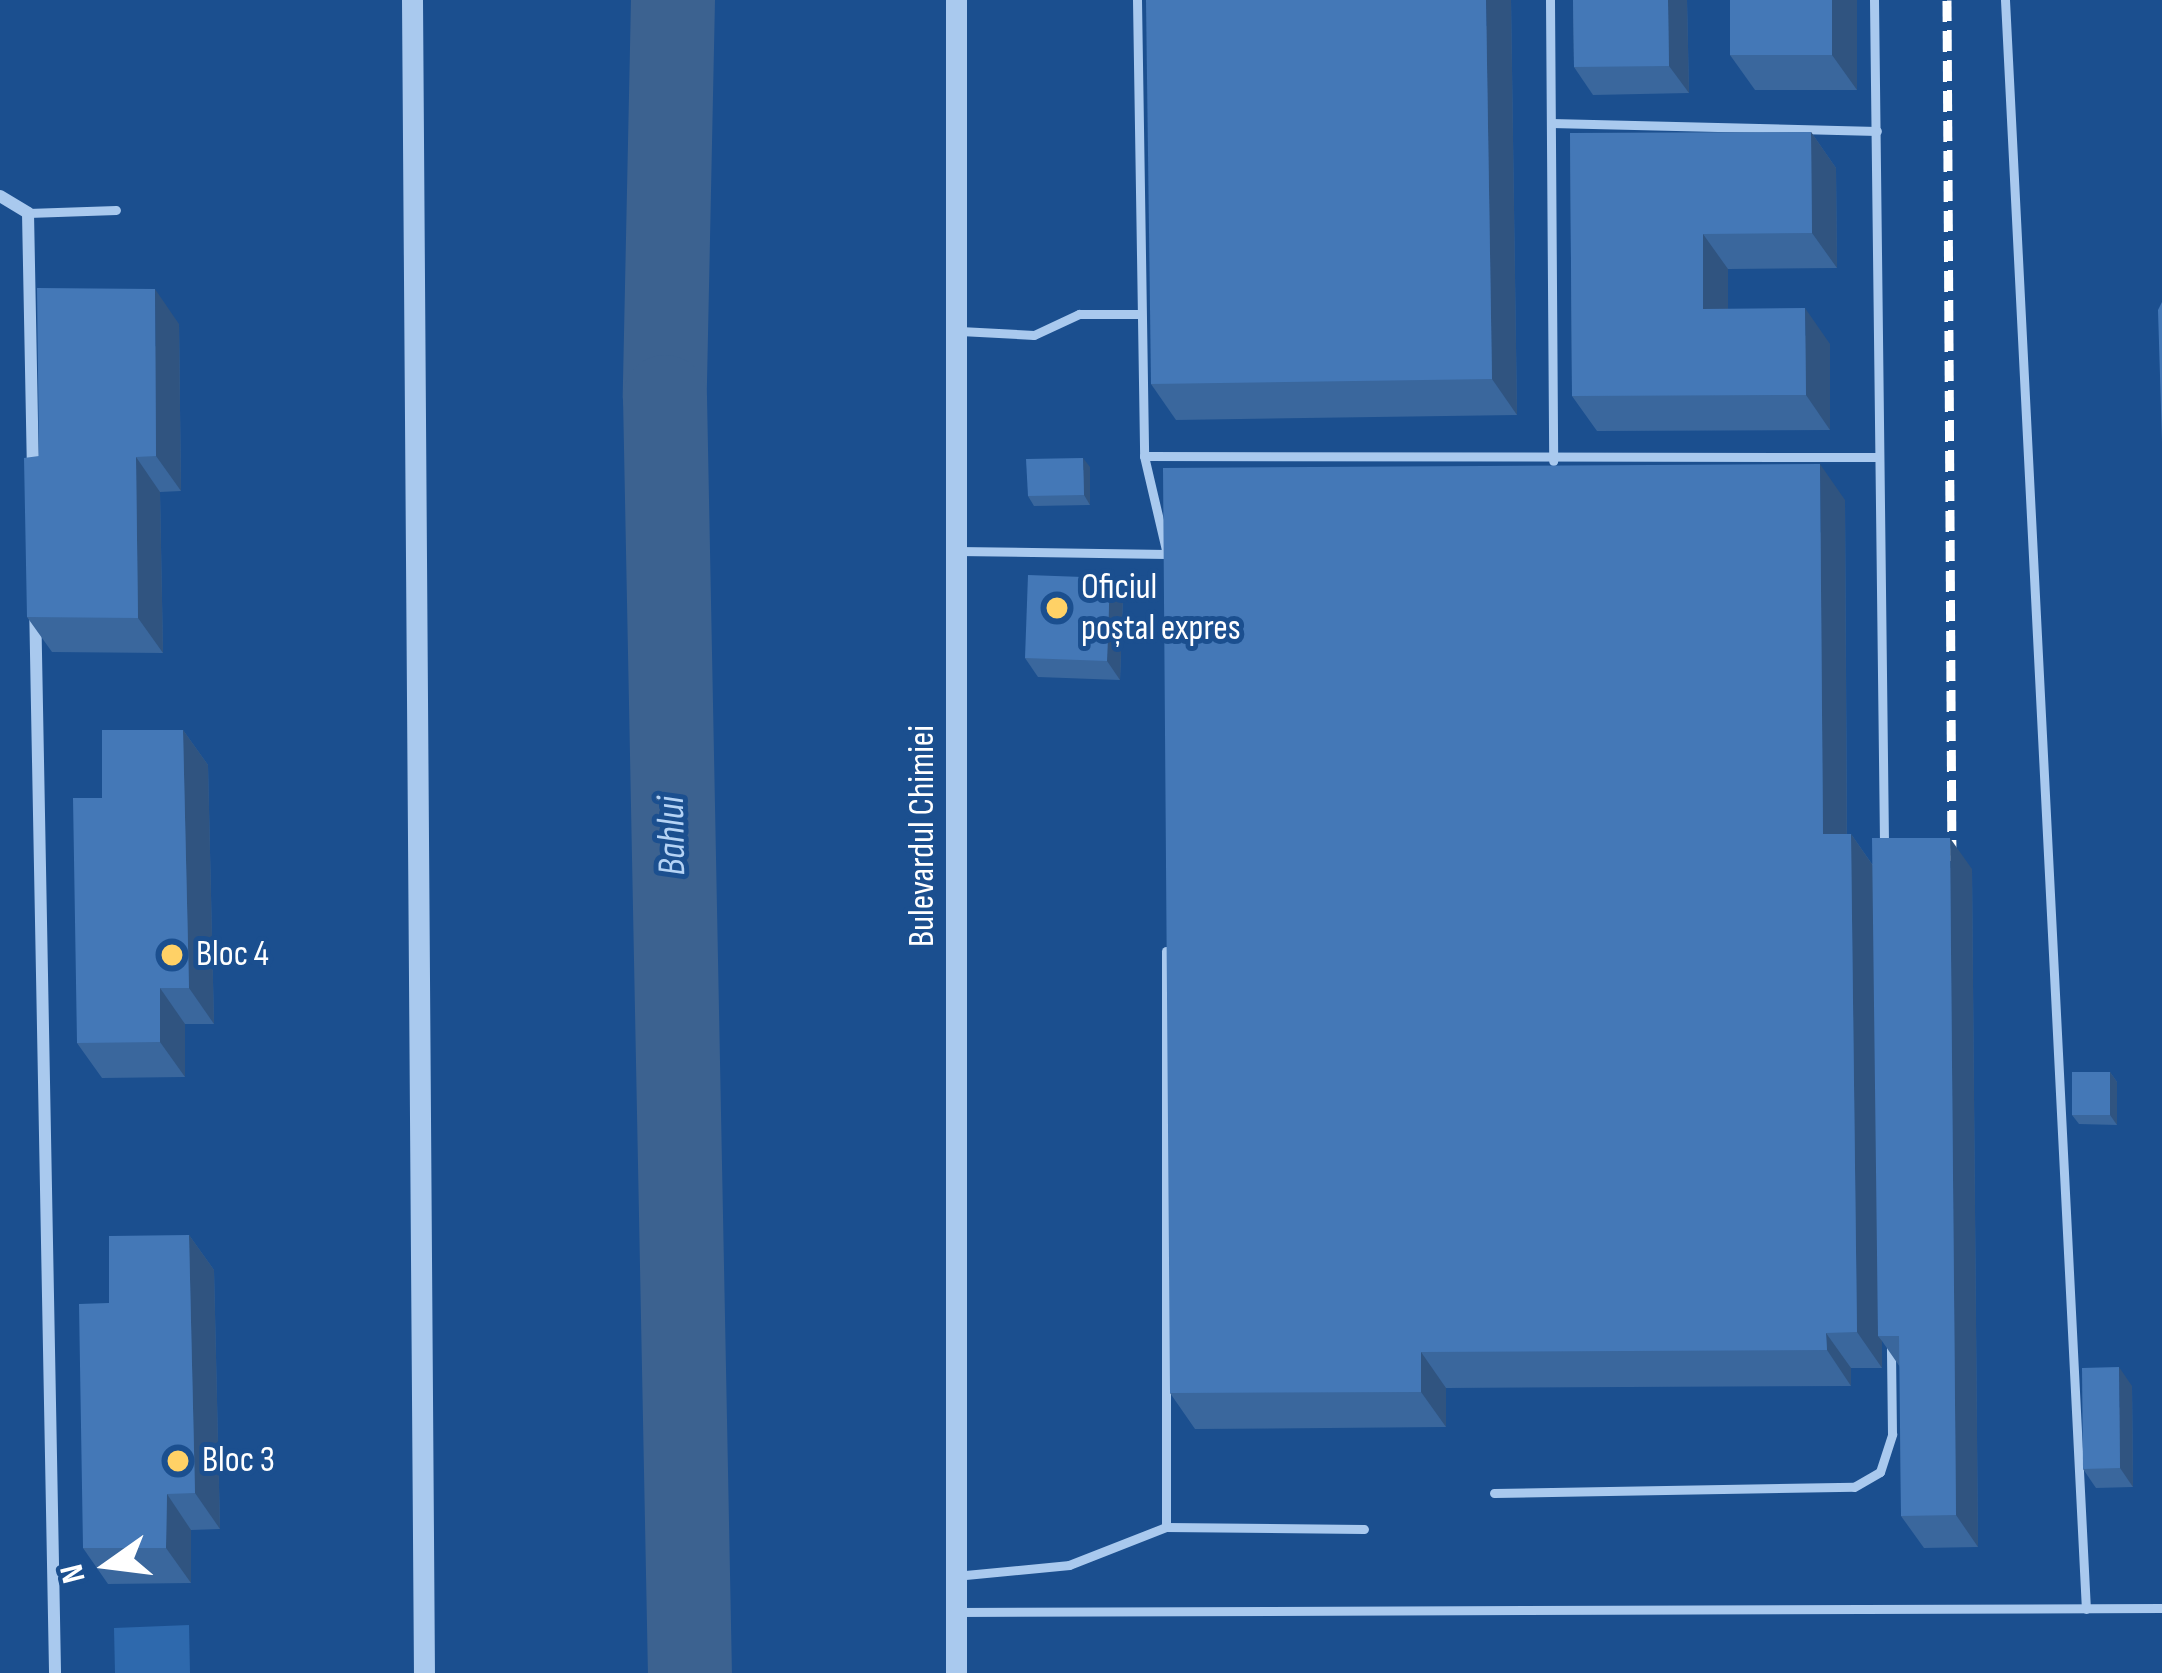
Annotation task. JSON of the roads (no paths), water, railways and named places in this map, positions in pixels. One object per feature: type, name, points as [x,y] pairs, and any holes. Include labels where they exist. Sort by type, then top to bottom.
[{"type":"street","points":[[412,0],[424,1673]]},
{"type":"street","name":"Bulevardul Chimiei","points":[[956,0],[960,332],[956,1673]]},
{"type":"street","points":[[0,196],[28,213],[33,500]]},
{"type":"street","points":[[35,572],[55,1673]]},
{"type":"lane","points":[[1137,0],[1144,456],[1167,554],[1167,577]]},
{"type":"lane","points":[[1550,0],[1553,461]]},
{"type":"lane","points":[[1874,0],[1884,862]]},
{"type":"lane","points":[[2005,0],[2086,1609]]},
{"type":"lane","points":[[1551,123],[1877,131]]},
{"type":"lane","points":[[28,213],[116,210]]},
{"type":"lane","points":[[960,332],[1034,335],[1079,314],[1139,314]]},
{"type":"lane","points":[[1144,456],[1553,461],[1878,457]]},
{"type":"lane","points":[[957,551],[1167,554]]},
{"type":"lane","points":[[1166,934],[1166,1527]]},
{"type":"lane","points":[[1494,1493],[1854,1487],[1880,1472],[1892,1434],[1891,1339]]},
{"type":"lane","points":[[955,1576],[1069,1565],[1166,1527],[1364,1529]]},
{"type":"lane","points":[[955,1612],[2162,1608]]},
{"type":"waterway","name":"Bahlui","points":[[673,0],[665,397],[690,1673]]},
{"type":"railway","points":[[1947,0],[1952,874]]},
{"type":"place","name":"Oficiul poștal expres","points":[[1057,608]]},
{"type":"place","name":"Bloc 4","points":[[172,955]]},
{"type":"place","name":"Bloc 3","points":[[178,1461]]}]
